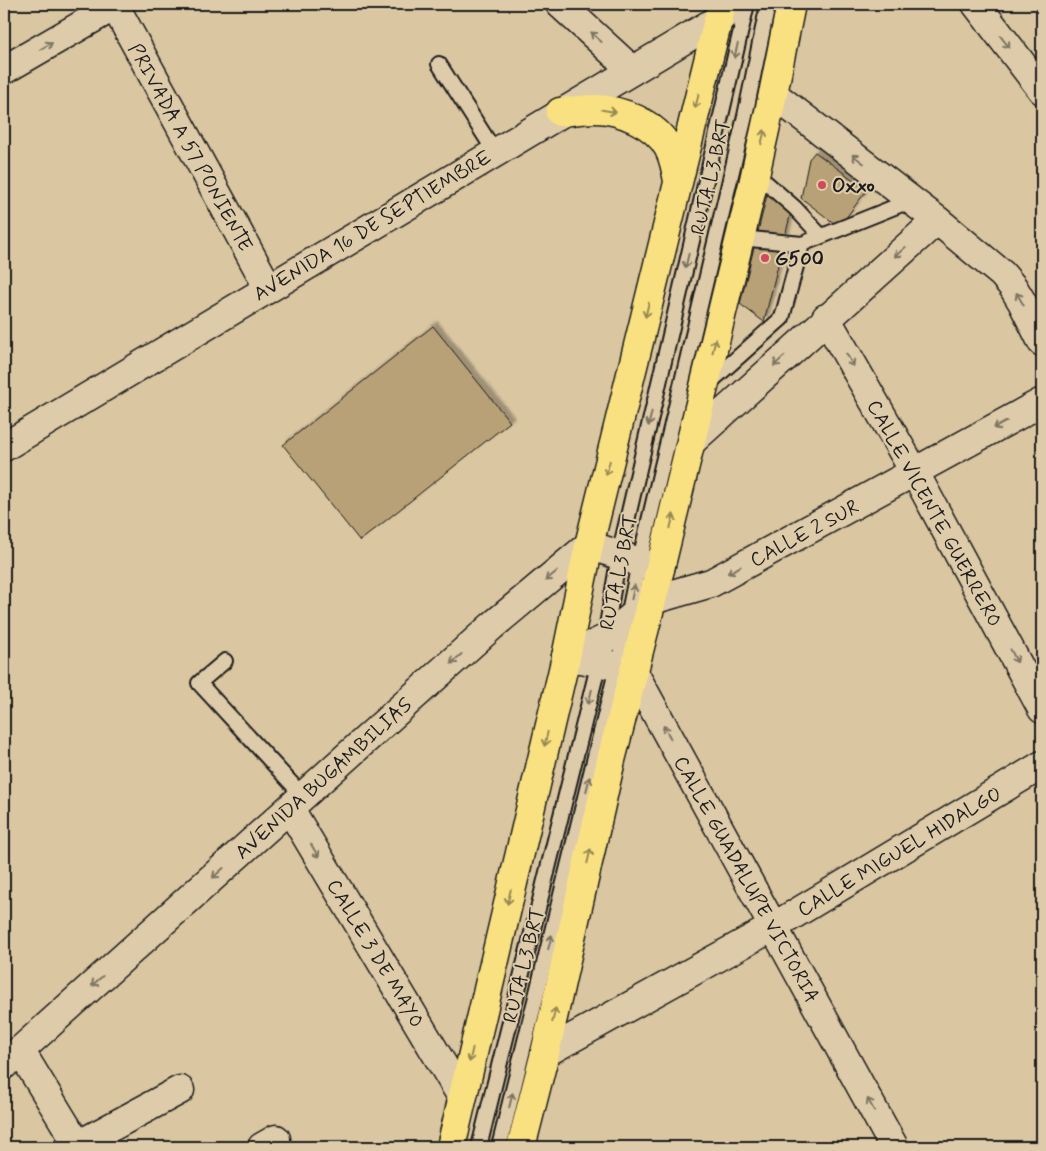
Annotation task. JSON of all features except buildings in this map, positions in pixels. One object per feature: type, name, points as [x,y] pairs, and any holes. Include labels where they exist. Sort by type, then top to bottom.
[{"type":"main road","points":[[521,1147],[545,1053],[611,760],[614,659],[652,600],[639,562],[690,442],[755,173],[791,4]]},
{"type":"main road","points":[[451,1147],[566,658],[589,545],[720,12]]},
{"type":"main road","points":[[560,112],[596,109],[623,113],[648,126],[667,146],[674,160],[678,182]]},
{"type":"street","points":[[560,4],[632,70]]},
{"type":"street","name":"AVENIDA 16 DE SEPTIEMBRE","points":[[4,447],[632,70],[720,12],[740,4]]},
{"type":"street","points":[[976,4],[1042,90]]},
{"type":"street","points":[[4,70],[116,5]]},
{"type":"street","name":"PRIVADA A 57 PONIENTE","points":[[116,5],[268,287]]},
{"type":"street","points":[[773,94],[912,200],[1002,274],[1013,287],[1042,342]]},
{"type":"street","points":[[690,442],[937,220]]},
{"type":"street","name":"CALLE VICENTE GUERRERO","points":[[826,318],[915,473],[1042,709]]},
{"type":"street","name":"CALLE 2 SUR","points":[[566,658],[614,659],[627,622],[652,600],[711,583],[1042,402]]},
{"type":"street","points":[[589,545],[639,562]]},
{"type":"street","name":"AVENIDA BUGAMBILIAS","points":[[12,1058],[492,626],[589,545]]},
{"type":"street","name":"CALLE GUADALUPE VICTORIA","points":[[614,659],[773,927],[894,1147]]},
{"type":"street","name":"CALLE MIGUEL HIDALGO","points":[[545,1053],[773,927],[1042,765]]},
{"type":"street","name":"CALLE 3 DE MAYO","points":[[296,802],[462,1097]]},
{"type":"street","points":[[12,1058],[79,1146],[180,1090]]},
{"type":"lane","points":[[479,1147],[639,562],[748,4]]},
{"type":"lane","name":"RUTA L3 BRT","points":[[627,622],[639,562],[745,116],[768,4]]},
{"type":"lane","points":[[439,64],[495,152]]},
{"type":"lane","points":[[755,173],[795,208],[821,236]]},
{"type":"lane","points":[[740,238],[802,244],[912,200]]},
{"type":"lane","points":[[704,388],[782,318],[802,244]]},
{"type":"lane","name":"RUTA L3 BRT","points":[[499,1147],[614,659]]},
{"type":"lane","points":[[225,661],[199,683],[296,802]]},
{"type":"place","name":"Oxxo","points":[[822,185]]},
{"type":"place","name":"G500","points":[[765,258]]}]
